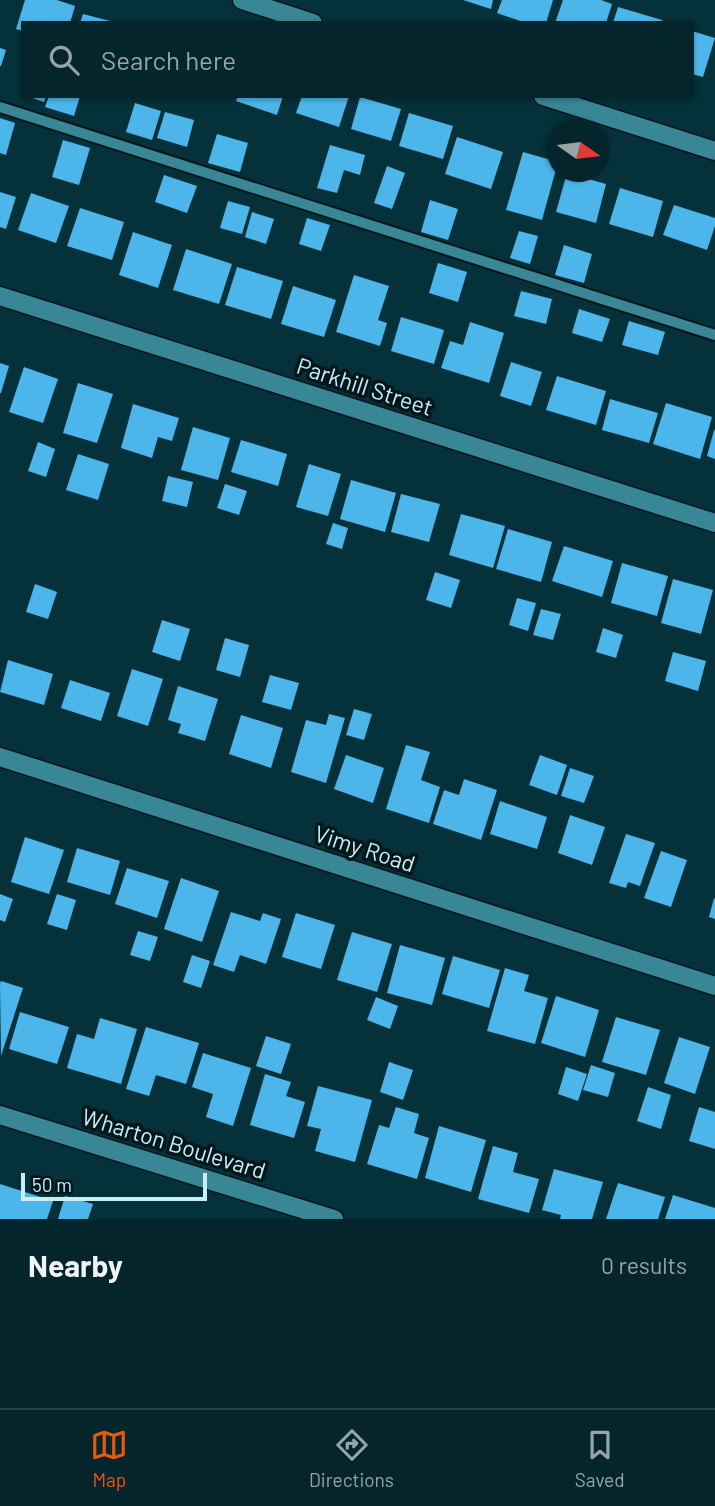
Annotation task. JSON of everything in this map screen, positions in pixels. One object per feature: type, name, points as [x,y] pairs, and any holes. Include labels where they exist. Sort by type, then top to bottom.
[{"type":"street","points":[[242,0],[307,21]]},
{"type":"street","points":[[549,98],[715,151]]},
{"type":"street","name":"Parkhill Street","points":[[0,296],[715,523]]},
{"type":"street","name":"Vimy Road","points":[[0,757],[715,986]]},
{"type":"street","name":"Wharton Boulevard","points":[[0,1115],[334,1219]]},
{"type":"lane","points":[[0,107],[715,335]]},
{"type":"building","points":[[25,0],[57,0],[75,6],[71,21],[21,21],[21,30],[16,29]]},
{"type":"building","points":[[463,0],[493,0],[491,9]]},
{"type":"building","points":[[502,0],[553,0],[547,21],[520,21],[497,13]]},
{"type":"building","points":[[563,0],[601,0],[612,4],[607,21],[556,21]]},
{"type":"building","points":[[618,7],[662,20],[662,21],[614,21]]},
{"type":"building","points":[[83,14],[110,21],[81,21]]},
{"type":"building","points":[[694,32],[715,38],[703,77],[694,75]]},
{"type":"building","points":[[0,48],[6,50],[1,66],[0,66]]},
{"type":"building","points":[[48,98],[79,98],[74,116],[45,107]]},
{"type":"building","points":[[237,98],[282,98],[277,115],[236,101]]},
{"type":"building","points":[[301,98],[348,98],[339,127],[296,113]]},
{"type":"building","points":[[360,98],[401,109],[391,141],[351,129]]},
{"type":"building","points":[[135,103],[161,111],[152,140],[126,132]]},
{"type":"building","points":[[165,112],[194,120],[187,147],[157,138]]},
{"type":"building","points":[[409,113],[453,126],[443,159],[399,146]]},
{"type":"building","points":[[0,118],[15,123],[6,155],[0,153]]},
{"type":"building","points":[[217,134],[248,143],[240,172],[208,163]]},
{"type":"building","points":[[457,137],[503,152],[491,189],[445,174]]},
{"type":"building","points":[[63,140],[90,148],[79,185],[52,177]]},
{"type":"building","points":[[330,145],[365,155],[360,175],[344,170],[337,193],[317,188]]},
{"type":"building","points":[[523,152],[547,159],[547,182],[552,182],[542,220],[506,210]]},
{"type":"building","points":[[387,166],[405,173],[392,209],[374,203]]},
{"type":"building","points":[[164,175],[197,186],[187,213],[155,202]]},
{"type":"building","points":[[564,182],[606,184],[596,223],[556,212]]},
{"type":"building","points":[[620,188],[663,201],[653,237],[609,224]]},
{"type":"building","points":[[0,192],[16,197],[6,229],[0,227]]},
{"type":"building","points":[[31,193],[69,206],[56,243],[18,230]]},
{"type":"building","points":[[430,200],[458,209],[448,240],[421,232]]},
{"type":"building","points":[[228,201],[250,207],[242,234],[220,228]]},
{"type":"building","points":[[674,205],[715,218],[707,250],[663,235]]},
{"type":"building","points":[[80,208],[124,222],[112,260],[67,246]]},
{"type":"building","points":[[252,212],[274,219],[266,244],[245,237]]},
{"type":"building","points":[[307,218],[330,225],[321,251],[299,244]]},
{"type":"building","points":[[519,231],[538,236],[530,264],[510,258]]},
{"type":"building","points":[[133,232],[172,245],[158,288],[119,275]]},
{"type":"building","points":[[564,245],[592,254],[584,283],[555,275]]},
{"type":"building","points":[[186,249],[232,264],[219,304],[173,290]]},
{"type":"building","points":[[438,263],[467,272],[458,302],[429,293]]},
{"type":"building","points":[[237,267],[283,281],[271,319],[225,305]]},
{"type":"building","points":[[354,275],[389,286],[378,320],[387,323],[380,346],[336,332]]},
{"type":"building","points":[[293,286],[336,300],[324,337],[281,324]]},
{"type":"building","points":[[521,291],[552,299],[546,324],[514,316]]},
{"type":"building","points":[[579,309],[610,319],[602,342],[572,333]]},
{"type":"building","points":[[401,317],[444,330],[434,364],[391,351]]},
{"type":"building","points":[[629,321],[665,332],[658,355],[622,345]]},
{"type":"building","points":[[470,322],[504,333],[489,383],[441,368],[450,341],[463,345]]},
{"type":"building","points":[[511,362],[542,372],[531,406],[500,396]]},
{"type":"building","points":[[0,363],[9,366],[1,393],[0,393]]},
{"type":"building","points":[[24,367],[58,379],[43,423],[9,412]]},
{"type":"building","points":[[557,376],[606,391],[596,425],[546,410]]},
{"type":"building","points":[[78,383],[113,394],[97,443],[63,433]]},
{"type":"building","points":[[610,399],[658,413],[649,443],[602,430]]},
{"type":"building","points":[[666,403],[712,417],[700,459],[653,444]]},
{"type":"building","points":[[133,404],[179,418],[172,441],[158,437],[152,458],[121,448]]},
{"type":"building","points":[[193,427],[230,438],[218,480],[181,470]]},
{"type":"building","points":[[715,430],[715,459],[707,456]]},
{"type":"building","points":[[241,440],[287,454],[278,486],[231,472]]},
{"type":"building","points":[[38,442],[55,449],[46,477],[28,471]]},
{"type":"building","points":[[78,454],[109,464],[98,500],[66,490]]},
{"type":"building","points":[[309,464],[341,474],[328,516],[296,507]]},
{"type":"building","points":[[168,476],[193,482],[187,507],[162,501]]},
{"type":"building","points":[[351,480],[396,493],[385,532],[340,519]]},
{"type":"building","points":[[225,484],[247,491],[239,515],[217,508]]},
{"type":"building","points":[[401,494],[440,504],[429,542],[391,532]]},
{"type":"building","points":[[461,514],[505,526],[493,568],[449,555]]},
{"type":"building","points":[[333,523],[348,528],[342,549],[326,544]]},
{"type":"building","points":[[508,529],[552,542],[541,582],[496,569]]},
{"type":"building","points":[[564,546],[613,561],[602,597],[552,581]]},
{"type":"building","points":[[622,563],[668,576],[657,616],[611,603]]},
{"type":"building","points":[[435,572],[460,580],[451,608],[426,600]]},
{"type":"building","points":[[673,579],[713,590],[701,634],[661,623]]},
{"type":"building","points":[[35,584],[57,592],[48,619],[26,612]]},
{"type":"building","points":[[517,598],[536,603],[528,631],[509,625]]},
{"type":"building","points":[[541,609],[561,614],[553,640],[533,635]]},
{"type":"building","points":[[162,620],[190,629],[180,661],[152,652]]},
{"type":"building","points":[[603,628],[623,635],[616,658],[596,652]]},
{"type":"building","points":[[225,638],[249,645],[240,677],[216,670]]},
{"type":"building","points":[[673,652],[706,661],[698,691],[665,681]]},
{"type":"building","points":[[8,660],[53,674],[44,705],[0,692]]},
{"type":"building","points":[[132,669],[163,679],[148,726],[117,716]]},
{"type":"building","points":[[270,675],[299,683],[291,710],[262,702]]},
{"type":"building","points":[[70,680],[110,693],[101,721],[61,708]]},
{"type":"building","points":[[178,686],[218,699],[205,741],[178,733],[181,724],[168,720]]},
{"type":"building","points":[[354,709],[372,714],[364,740],[346,735]]},
{"type":"building","points":[[329,714],[345,718],[326,783],[291,772],[306,720],[326,725]]},
{"type":"building","points":[[241,715],[283,728],[271,768],[229,754]]},
{"type":"building","points":[[406,745],[430,752],[421,780],[440,787],[429,823],[386,809]]},
{"type":"building","points":[[346,755],[384,768],[373,803],[334,789]]},
{"type":"building","points":[[540,755],[567,765],[557,795],[529,785]]},
{"type":"building","points":[[570,768],[594,776],[584,803],[561,796]]},
{"type":"building","points":[[464,779],[497,790],[481,840],[433,824],[444,790],[459,795]]},
{"type":"building","points":[[500,801],[547,817],[537,849],[490,834]]},
{"type":"building","points":[[570,815],[605,827],[592,865],[558,853]]},
{"type":"building","points":[[626,834],[655,843],[640,886],[628,882],[626,888],[609,883]]},
{"type":"building","points":[[25,837],[64,850],[49,894],[11,882]]},
{"type":"building","points":[[77,848],[120,861],[110,895],[67,882]]},
{"type":"building","points":[[661,851],[687,860],[671,907],[644,898]]},
{"type":"building","points":[[127,868],[169,881],[157,918],[115,904]]},
{"type":"building","points":[[181,878],[219,891],[202,942],[164,929]]},
{"type":"building","points":[[0,894],[13,899],[5,922],[0,920]]},
{"type":"building","points":[[57,894],[76,900],[67,930],[47,924]]},
{"type":"building","points":[[715,899],[715,919],[709,917]]},
{"type":"building","points":[[231,912],[260,921],[263,913],[281,919],[266,964],[240,955],[234,972],[213,965]]},
{"type":"building","points":[[296,913],[335,925],[321,969],[282,957]]},
{"type":"building","points":[[138,931],[158,937],[150,961],[130,955]]},
{"type":"building","points":[[352,932],[392,944],[377,992],[337,980]]},
{"type":"building","points":[[400,945],[445,958],[432,1005],[387,993]]},
{"type":"building","points":[[192,955],[210,961],[201,988],[183,982]]},
{"type":"building","points":[[453,956],[500,970],[489,1008],[442,994]]},
{"type":"building","points":[[505,968],[529,975],[524,991],[548,998],[535,1044],[487,1031]]},
{"type":"building","points":[[1,981],[23,988],[1,1056],[0,983]]},
{"type":"building","points":[[556,996],[599,1010],[585,1057],[541,1043]]},
{"type":"building","points":[[376,997],[398,1006],[390,1029],[367,1020]]},
{"type":"building","points":[[20,1012],[69,1027],[57,1064],[9,1049]]},
{"type":"building","points":[[616,1017],[660,1030],[646,1075],[602,1062]]},
{"type":"building","points":[[100,1018],[137,1029],[121,1084],[67,1068],[77,1034],[94,1039]]},
{"type":"building","points":[[146,1027],[199,1043],[186,1084],[156,1075],[149,1096],[126,1089]]},
{"type":"building","points":[[266,1036],[291,1044],[281,1074],[256,1066]]},
{"type":"building","points":[[679,1037],[710,1047],[695,1094],[664,1083]]},
{"type":"building","points":[[203,1053],[251,1068],[233,1126],[206,1117],[213,1094],[192,1087]]},
{"type":"building","points":[[389,1062],[413,1070],[403,1100],[380,1092]]},
{"type":"building","points":[[591,1065],[615,1073],[608,1097],[583,1090]]},
{"type":"building","points":[[566,1067],[587,1074],[578,1101],[558,1094]]},
{"type":"building","points":[[265,1074],[291,1082],[286,1096],[305,1102],[294,1138],[250,1125]]},
{"type":"building","points":[[318,1086],[372,1100],[355,1162],[315,1151],[321,1129],[307,1126]]},
{"type":"building","points":[[648,1087],[671,1095],[661,1129],[637,1121]]},
{"type":"building","points":[[396,1107],[419,1114],[414,1133],[429,1138],[417,1179],[367,1164],[379,1125],[389,1128]]},
{"type":"building","points":[[699,1107],[715,1112],[715,1149],[689,1141]]},
{"type":"building","points":[[439,1126],[486,1140],[471,1192],[425,1178]]},
{"type":"building","points":[[493,1146],[518,1153],[513,1172],[539,1179],[529,1213],[478,1199]]},
{"type":"building","points":[[554,1169],[603,1182],[592,1219],[560,1219],[561,1215],[542,1210]]},
{"type":"building","points":[[618,1183],[665,1197],[658,1219],[606,1219]]},
{"type":"building","points":[[0,1184],[53,1201],[47,1219],[0,1219]]},
{"type":"building","points":[[673,1195],[715,1208],[715,1219],[665,1219]]},
{"type":"building","points":[[65,1196],[93,1204],[88,1219],[58,1219]]}]
